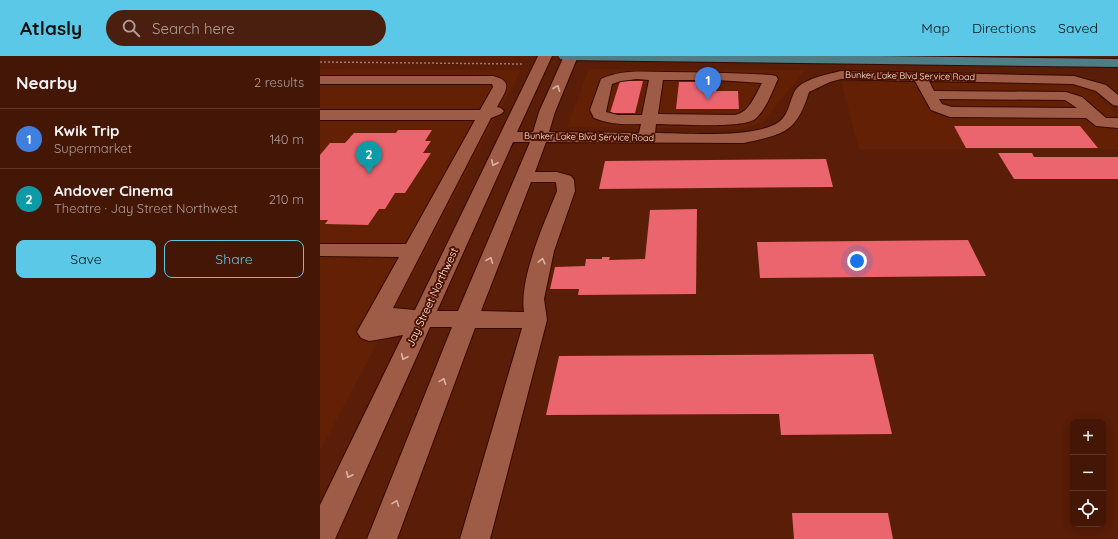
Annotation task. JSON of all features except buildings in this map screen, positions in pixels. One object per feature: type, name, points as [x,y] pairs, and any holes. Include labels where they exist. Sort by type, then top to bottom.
[{"type":"main road","points":[[564,56],[1118,63]]},
{"type":"street","points":[[382,539],[466,320],[540,136],[547,112],[571,56]]},
{"type":"street","name":"Jay Street Northwest","points":[[320,538],[330,495],[421,319],[543,60]]},
{"type":"street","points":[[771,79],[754,111],[748,117],[735,120],[621,120],[608,119],[599,115],[598,110],[606,82],[614,77],[624,75],[717,76],[771,79],[789,81],[810,87]]},
{"type":"street","name":"Bunker Lake Blvd Service Road","points":[[506,137],[744,138],[766,133],[787,124],[797,107],[803,90],[825,79],[841,75],[1074,80],[1101,88],[1118,102]]},
{"type":"street","points":[[646,138],[657,76]]},
{"type":"street","points":[[920,77],[936,107],[950,112],[1090,113],[1102,123],[1118,124]]},
{"type":"street","points":[[320,80],[493,80],[499,82],[500,87],[374,324],[390,330],[406,326],[421,319],[466,320],[534,310]]},
{"type":"street","points":[[320,115],[485,115],[521,106]]},
{"type":"street","points":[[476,539],[534,310],[544,251],[566,191],[565,180],[557,177],[524,177]]},
{"type":"street","points":[[320,250],[413,251]]},
{"type":"path","points":[[320,62],[543,60]]},
{"type":"shaded area","points":[[320,69],[521,70],[320,451]]},
{"type":"shaded area","points":[[589,69],[805,70],[763,122],[743,129],[567,127]]},
{"type":"shaded area","points":[[841,82],[1060,83],[1080,86],[1095,92],[1118,116],[1118,149],[859,149]]},
{"type":"place","name":"Kwik Trip","points":[[708,100]]},
{"type":"place","name":"Andover Cinema","points":[[369,174]]}]
